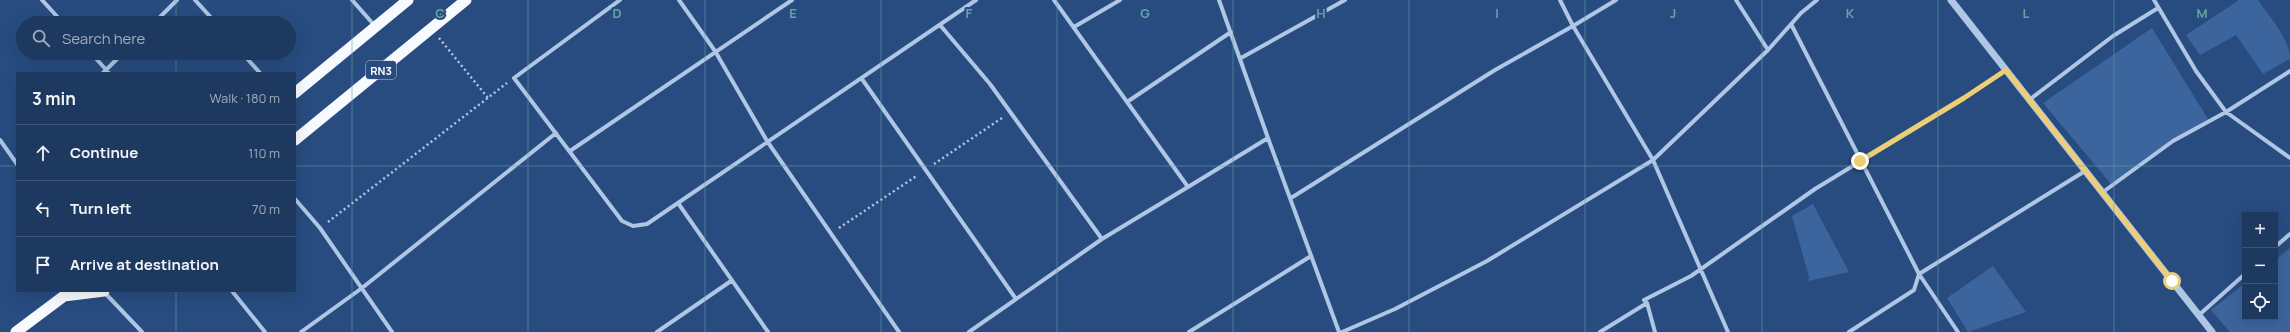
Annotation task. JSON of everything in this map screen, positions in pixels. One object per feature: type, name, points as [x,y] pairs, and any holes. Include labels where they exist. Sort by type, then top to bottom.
[{"type":"highway","points":[[296,92],[408,0]]},
{"type":"highway","name":"RN3","points":[[296,139],[466,0]]},
{"type":"highway","points":[[16,332],[65,294],[91,292]]},
{"type":"street","points":[[42,0],[57,16]]},
{"type":"street","points":[[161,16],[177,0]]},
{"type":"street","points":[[196,0],[210,16]]},
{"type":"street","points":[[352,0],[376,27]]},
{"type":"street","points":[[620,0],[514,78],[622,221],[633,226],[647,224],[976,0]]},
{"type":"street","points":[[679,0],[715,52],[767,141],[899,332]]},
{"type":"street","points":[[570,151],[792,0]]},
{"type":"street","points":[[1054,0],[1188,187]]},
{"type":"street","points":[[1074,27],[1120,0]]},
{"type":"street","points":[[1219,0],[1311,256],[1340,332],[1395,310],[1487,261],[1653,160],[1768,50],[1791,24],[1817,0]]},
{"type":"street","points":[[1241,58],[1345,0]]},
{"type":"street","points":[[1560,0],[1573,26],[1653,160],[1728,332]]},
{"type":"street","points":[[1291,198],[1495,70],[1616,0]]},
{"type":"street","points":[[1736,0],[1768,50]]},
{"type":"street","points":[[1951,0],[2212,332]]},
{"type":"street","points":[[2154,0],[2196,71],[2226,112],[2290,158]]},
{"type":"street","points":[[2029,100],[2113,36],[2158,8]]},
{"type":"street","points":[[1791,24],[1919,274],[1958,332]]},
{"type":"street","points":[[940,25],[990,84],[1102,239]]},
{"type":"street","points":[[1127,102],[1231,32]]},
{"type":"street","points":[[98,60],[108,71],[117,60]]},
{"type":"street","points":[[248,60],[259,72]]},
{"type":"street","points":[[1655,332],[1647,303],[1644,300],[1700,268],[1815,189],[1964,98],[2006,70]]},
{"type":"street","points":[[2103,192],[2173,142],[2226,112],[2290,71]]},
{"type":"street","points":[[862,79],[1016,299]]},
{"type":"street","points":[[301,332],[362,288],[556,133]]},
{"type":"street","points":[[969,332],[1102,239],[1268,138]]},
{"type":"street","points":[[0,140],[16,162]]},
{"type":"street","points":[[13,158],[16,155]]},
{"type":"street","points":[[1850,332],[1914,290],[1919,274],[2085,171]]},
{"type":"street","points":[[296,200],[320,228],[392,332]]},
{"type":"street","points":[[678,203],[768,332]]},
{"type":"street","points":[[2278,244],[2290,234]]},
{"type":"street","points":[[1189,332],[1311,256]]},
{"type":"street","points":[[2199,315],[2242,277]]},
{"type":"street","points":[[657,332],[731,281]]},
{"type":"street","points":[[105,292],[142,332]]},
{"type":"street","points":[[233,292],[265,332]]},
{"type":"street","points":[[1600,332],[1647,303]]},
{"type":"path","points":[[432,28],[488,98]]},
{"type":"path","points":[[320,228],[514,78]]},
{"type":"shaded area","points":[[2239,0],[2258,0],[2287,43],[2290,59],[2263,74],[2236,35],[2200,55],[2186,35]]},
{"type":"shaded area","points":[[2152,28],[2208,119],[2111,184],[2043,103]]},
{"type":"shaded area","points":[[1813,204],[1849,272],[1808,281],[1809,277],[1792,216]]},
{"type":"shaded area","points":[[2290,248],[2290,332],[2230,332],[2211,310],[2242,285],[2242,320],[2278,320],[2278,258]]},
{"type":"shaded area","points":[[1993,266],[2026,312],[1968,332],[1947,298]]},
{"type":"route","points":[[1860,161],[1964,98],[2006,70],[2172,281]]}]
